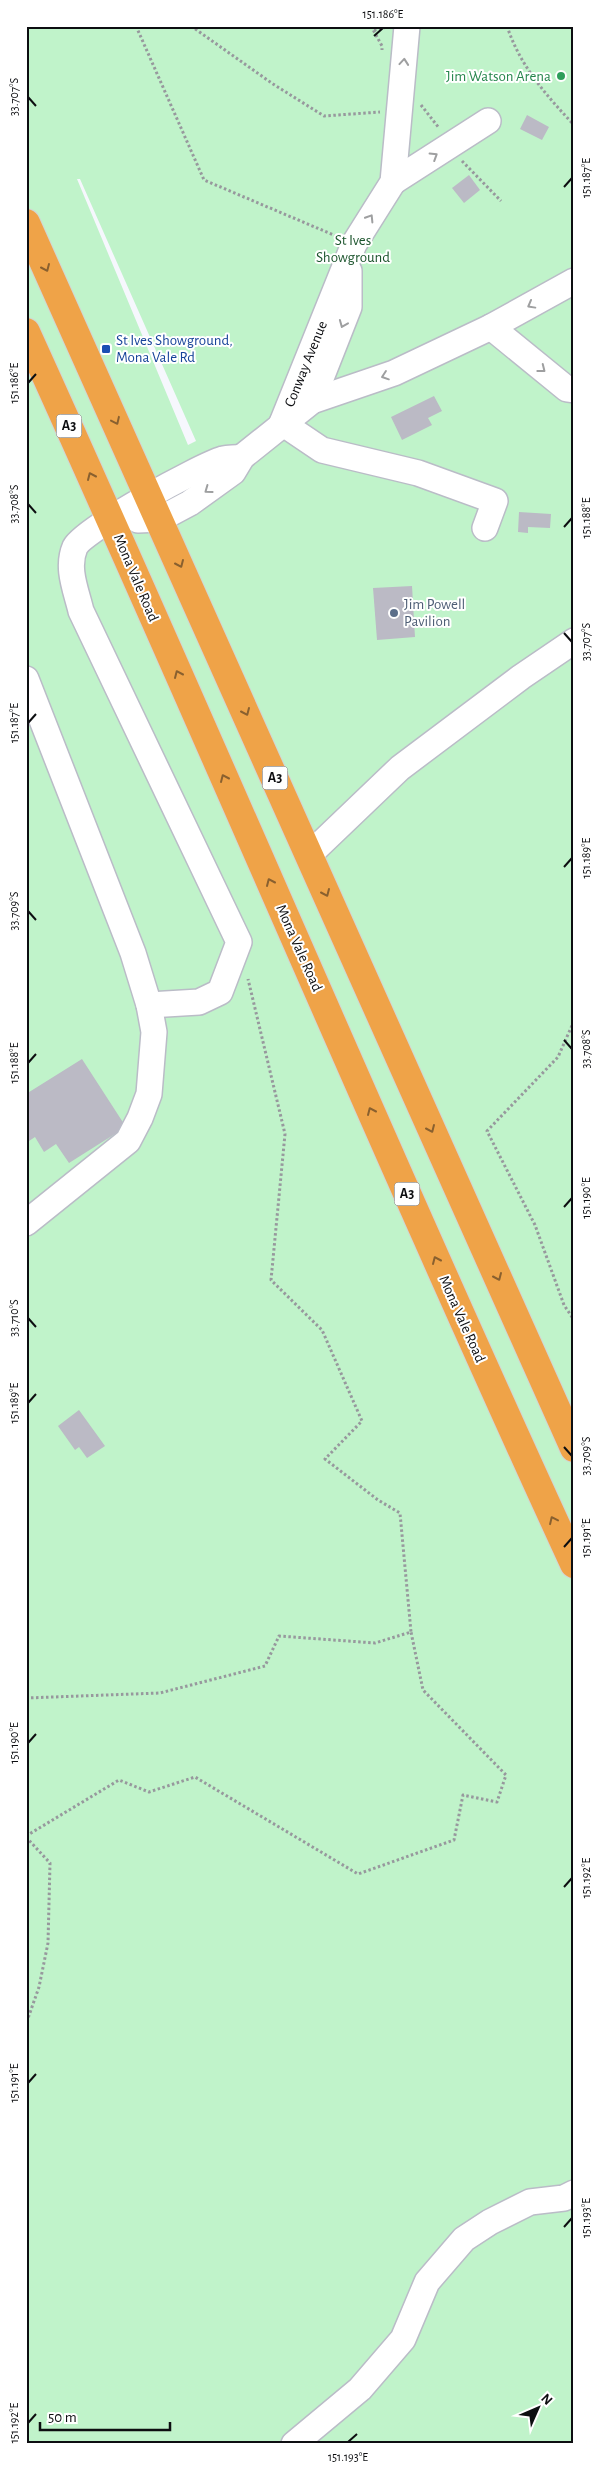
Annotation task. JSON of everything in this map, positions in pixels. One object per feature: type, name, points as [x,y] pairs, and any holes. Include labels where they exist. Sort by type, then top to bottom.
[{"type":"highway","name":"A3","points":[[26,223],[155,507],[574,1448]]},
{"type":"highway","name":"Mona Vale Road","points":[[26,332],[111,520],[485,1371],[574,1564]]},
{"type":"street","name":"Conway Avenue","points":[[282,423],[352,252],[392,182],[408,26]]},
{"type":"street","points":[[392,182],[488,121]]},
{"type":"street","points":[[312,401],[349,308],[352,252]]},
{"type":"street","name":"Conway Avenue","points":[[282,423],[312,401],[394,372],[490,327],[574,281]]},
{"type":"street","points":[[490,327],[571,391]]},
{"type":"street","points":[[149,1005],[199,1002],[220,992],[239,942],[81,611],[70,570],[75,547],[86,534],[111,520],[155,507],[223,459],[242,457],[282,423],[322,450],[418,473],[495,501],[486,528]]},
{"type":"street","points":[[309,855],[400,768],[521,677],[574,641]]},
{"type":"street","points":[[26,679],[133,953],[149,1005],[154,1032],[149,1094],[140,1118],[128,1141],[26,1223]]},
{"type":"street","points":[[294,2444],[360,2389],[403,2339],[428,2282],[464,2239],[490,2222],[530,2202],[564,2198],[574,2193]]},
{"type":"path","points":[[136,26],[204,180],[352,252]]},
{"type":"path","points":[[191,26],[257,73],[324,116],[419,101],[466,167],[501,201]]},
{"type":"path","points":[[371,26],[382,46],[382,56]]},
{"type":"path","points":[[508,26],[514,46],[530,74],[574,125]]},
{"type":"path","points":[[26,2024],[39,1987],[48,1943],[50,1863],[26,1836],[120,1780],[149,1792],[195,1777],[358,1874],[454,1840],[463,1795],[497,1802],[506,1775],[423,1690],[411,1632],[400,1513],[378,1500],[325,1459],[362,1421],[322,1330],[271,1280],[285,1134],[239,942]]},
{"type":"path","points":[[574,1021],[558,1057],[488,1131],[535,1225],[564,1305],[574,1320]]},
{"type":"path","points":[[26,1698],[160,1693],[266,1666],[279,1636],[375,1643],[411,1632]]},
{"type":"green space","name":"St Ives Showground","points":[[26,26],[574,26],[574,2444],[26,2444]],"holes":[[[77,179],[80,179],[196,441],[188,445]]]},
{"type":"building","points":[[527,115],[549,127],[542,140],[520,129]]},
{"type":"building","points":[[469,175],[480,190],[464,203],[452,188]]},
{"type":"building","points":[[434,396],[442,411],[428,418],[432,425],[402,440],[391,417]]},
{"type":"building","points":[[519,512],[551,514],[550,528],[528,527],[528,533],[518,532]]},
{"type":"building","name":"Jim Powell Pavilion","points":[[412,586],[415,637],[377,640],[373,588]]},
{"type":"building","points":[[82,1059],[126,1127],[69,1163],[56,1144],[44,1152],[35,1137],[26,1143],[26,1094]]},
{"type":"building","points":[[79,1410],[105,1446],[87,1458],[79,1447],[75,1450],[58,1426]]},
{"type":"place","name":"Jim Watson Arena","points":[[561,76]]},
{"type":"place","name":"St Ives Showground, Mona Vale Rd","points":[[106,349]]},
{"type":"place","name":"Jim Powell Pavilion","points":[[394,613]]}]
